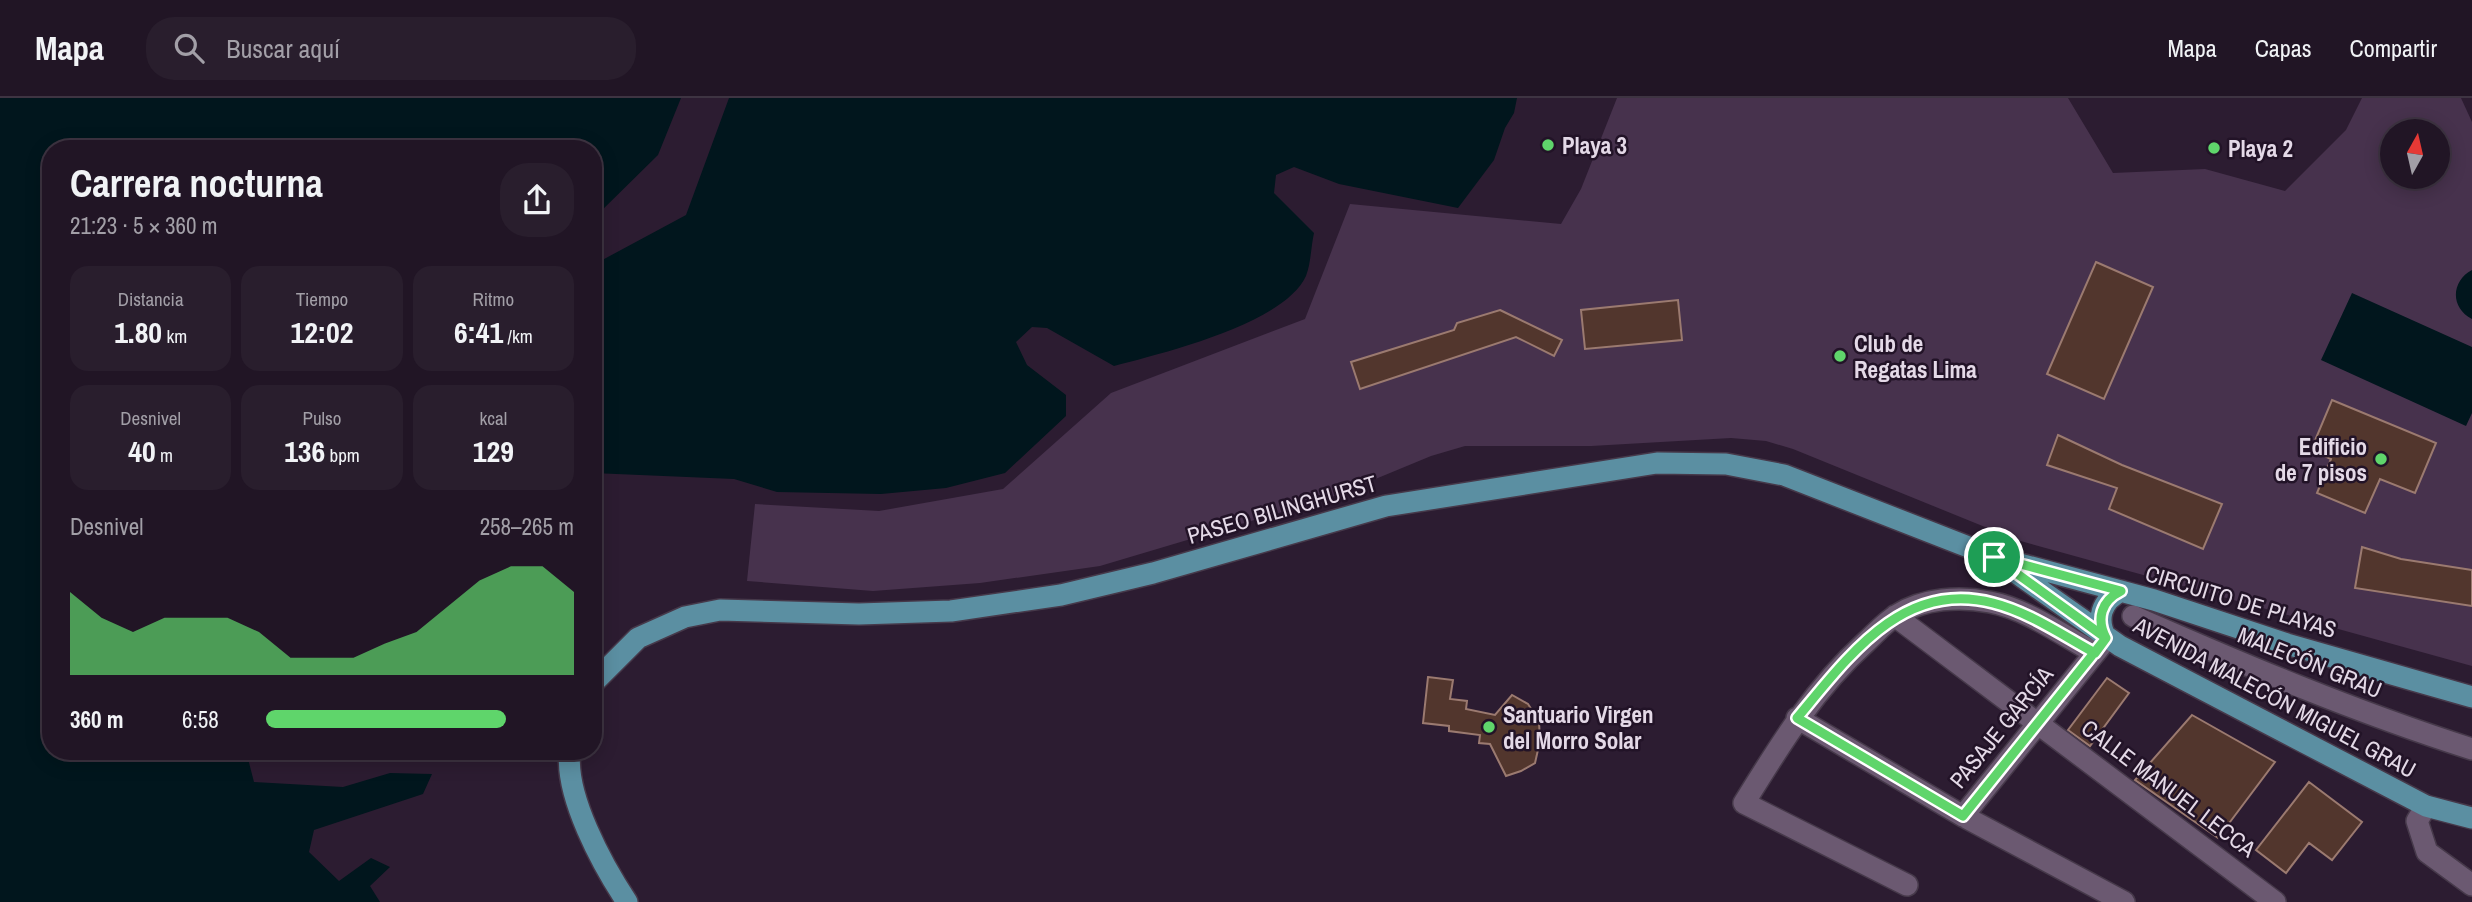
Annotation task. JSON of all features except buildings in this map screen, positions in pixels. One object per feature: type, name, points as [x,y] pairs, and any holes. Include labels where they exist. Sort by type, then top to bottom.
[{"type":"main road","name":"PASEO BILINGHURST","points":[[602,674],[638,638],[685,617],[720,610],[859,614],[951,611],[1061,595],[1153,573],[1386,506],[1657,463],[1726,464],[1784,475],[1994,557]]},
{"type":"main road","name":"CIRCUITO DE PLAYAS","points":[[1994,557],[2121,591],[2336,659],[2472,697]]},
{"type":"main road","name":"AVENIDA MALECÓN MIGUEL GRAU","points":[[1994,557],[2101,645],[2426,806],[2472,818]]},
{"type":"main road","points":[[2101,645],[2102,610],[2113,595],[2121,591]]},
{"type":"main road","points":[[571,760],[573,786],[587,825],[608,874],[627,902]]},
{"type":"street","points":[[1906,885],[1744,803],[1797,718],[1842,664],[1895,615],[1932,602],[1962,599],[1992,602],[2101,645]]},
{"type":"street","name":"CALLE MANUEL LECCA","points":[[1895,615],[2275,902]]},
{"type":"street","name":"MALECÓN GRAU","points":[[2133,616],[2279,679],[2405,728],[2472,749]]},
{"type":"street","name":"PASAJE GARCÍA","points":[[1963,816],[2101,645]]},
{"type":"street","points":[[1797,718],[1963,816],[2124,902]]},
{"type":"street","points":[[2426,806],[2417,821],[2427,852],[2472,885]]},
{"type":"shaded area","name":"Club de Regatas Lima","points":[[1617,98],[2068,98],[2113,173],[2205,169],[2285,191],[2346,130],[2362,98],[2461,98],[2472,122],[2472,666],[2017,540],[1793,449],[1766,441],[1731,438],[1591,446],[1465,446],[1431,456],[1332,497],[1100,566],[980,583],[873,591],[747,581],[755,504],[879,511],[1003,489],[1111,393],[1305,319],[1350,204],[1561,224],[1581,189]]},
{"type":"water","points":[[0,98],[681,98],[658,155],[602,210],[602,140],[42,140],[42,760],[248,760],[254,782],[343,787],[390,773],[432,774],[423,794],[314,830],[309,852],[339,881],[371,858],[390,867],[370,886],[380,902],[0,902]]},
{"type":"water","points":[[729,98],[1517,98],[1514,113],[1505,128],[1494,160],[1458,208],[1339,184],[1294,167],[1276,175],[1274,193],[1314,233],[1309,266],[1306,276],[1293,293],[1249,322],[1190,344],[1114,366],[1047,328],[1032,327],[1016,342],[1027,365],[1066,395],[1066,416],[1005,473],[946,488],[881,494],[777,492],[734,479],[602,473],[602,260],[686,215]]},
{"type":"water","points":[[2472,270],[2472,319],[2460,308],[2456,294],[2460,281]]},
{"type":"water","points":[[2352,293],[2472,347],[2472,413],[2466,426],[2321,360]]},
{"type":"place","name":"Playa 3","points":[[1548,145]]},
{"type":"place","name":"Playa 2","points":[[2214,148]]},
{"type":"place","name":"Club de Regatas Lima","points":[[1840,356]]},
{"type":"place","name":"Edificio de 7 pisos","points":[[2381,459]]},
{"type":"place","name":"Santuario Virgen del Morro Solar","points":[[1489,727]]},
{"type":"route","points":[[1994,557],[2106,638],[2095,653],[1963,816],[1797,718],[1842,664],[1895,615],[1932,602],[1962,599],[1992,602],[2017,611],[2095,653],[2106,638],[2101,628],[2102,610],[2106,602],[2121,591],[1994,557]]}]
